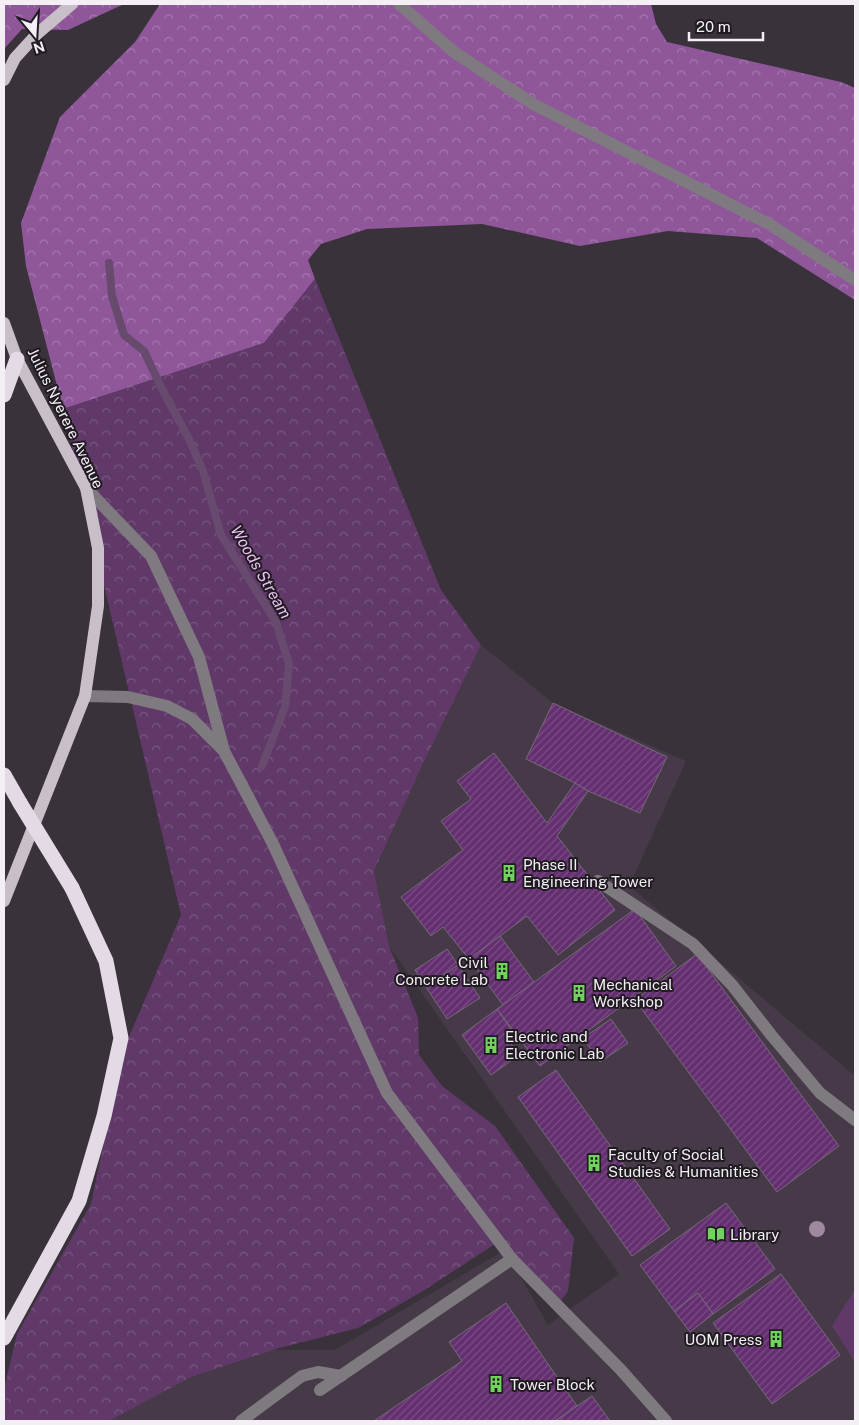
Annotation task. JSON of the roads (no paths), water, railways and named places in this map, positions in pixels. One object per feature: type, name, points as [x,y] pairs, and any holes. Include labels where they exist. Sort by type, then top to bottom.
[{"type":"highway","points":[[4,395],[18,359]]},
{"type":"highway","points":[[4,776],[72,888],[106,961],[121,1038],[104,1116],[79,1201],[4,1338]]},
{"type":"main road","points":[[4,80],[15,58],[38,34],[72,4]]},
{"type":"main road","name":"Julius Nyerere Avenue","points":[[4,323],[18,359],[86,488],[98,548],[98,606],[85,696],[4,901]]},
{"type":"street","points":[[399,4],[454,52],[533,104],[769,224],[855,280]]},
{"type":"street","points":[[86,488],[152,556],[199,657],[224,751],[273,844],[387,1093],[512,1259],[621,1370],[666,1421]]},
{"type":"street","points":[[85,696],[128,697],[167,706],[192,719],[224,751]]},
{"type":"street","points":[[598,882],[693,944],[732,985],[820,1093],[855,1120]]},
{"type":"street","points":[[320,1390],[512,1259]]},
{"type":"street","points":[[241,1421],[302,1376],[318,1372],[341,1376]]},
{"type":"waterway","name":"Woods Stream","points":[[109,263],[112,296],[124,335],[144,351],[190,441],[203,471],[221,535],[276,622],[289,664],[285,707],[262,766]]},
{"type":"place","name":"Phase II Engineering Tower","points":[[509,873]]},
{"type":"place","name":"Civil Concrete Lab","points":[[502,971]]},
{"type":"place","name":"Mechanical Workshop","points":[[579,993]]},
{"type":"place","name":"Electric and Electronic Lab","points":[[491,1045]]},
{"type":"place","name":"Faculty of Social Studies & Humanities","points":[[594,1163]]},
{"type":"place","name":"Library","points":[[716,1234]]},
{"type":"place","name":"UOM Press","points":[[776,1339]]},
{"type":"place","name":"Tower Block","points":[[496,1384]]}]
